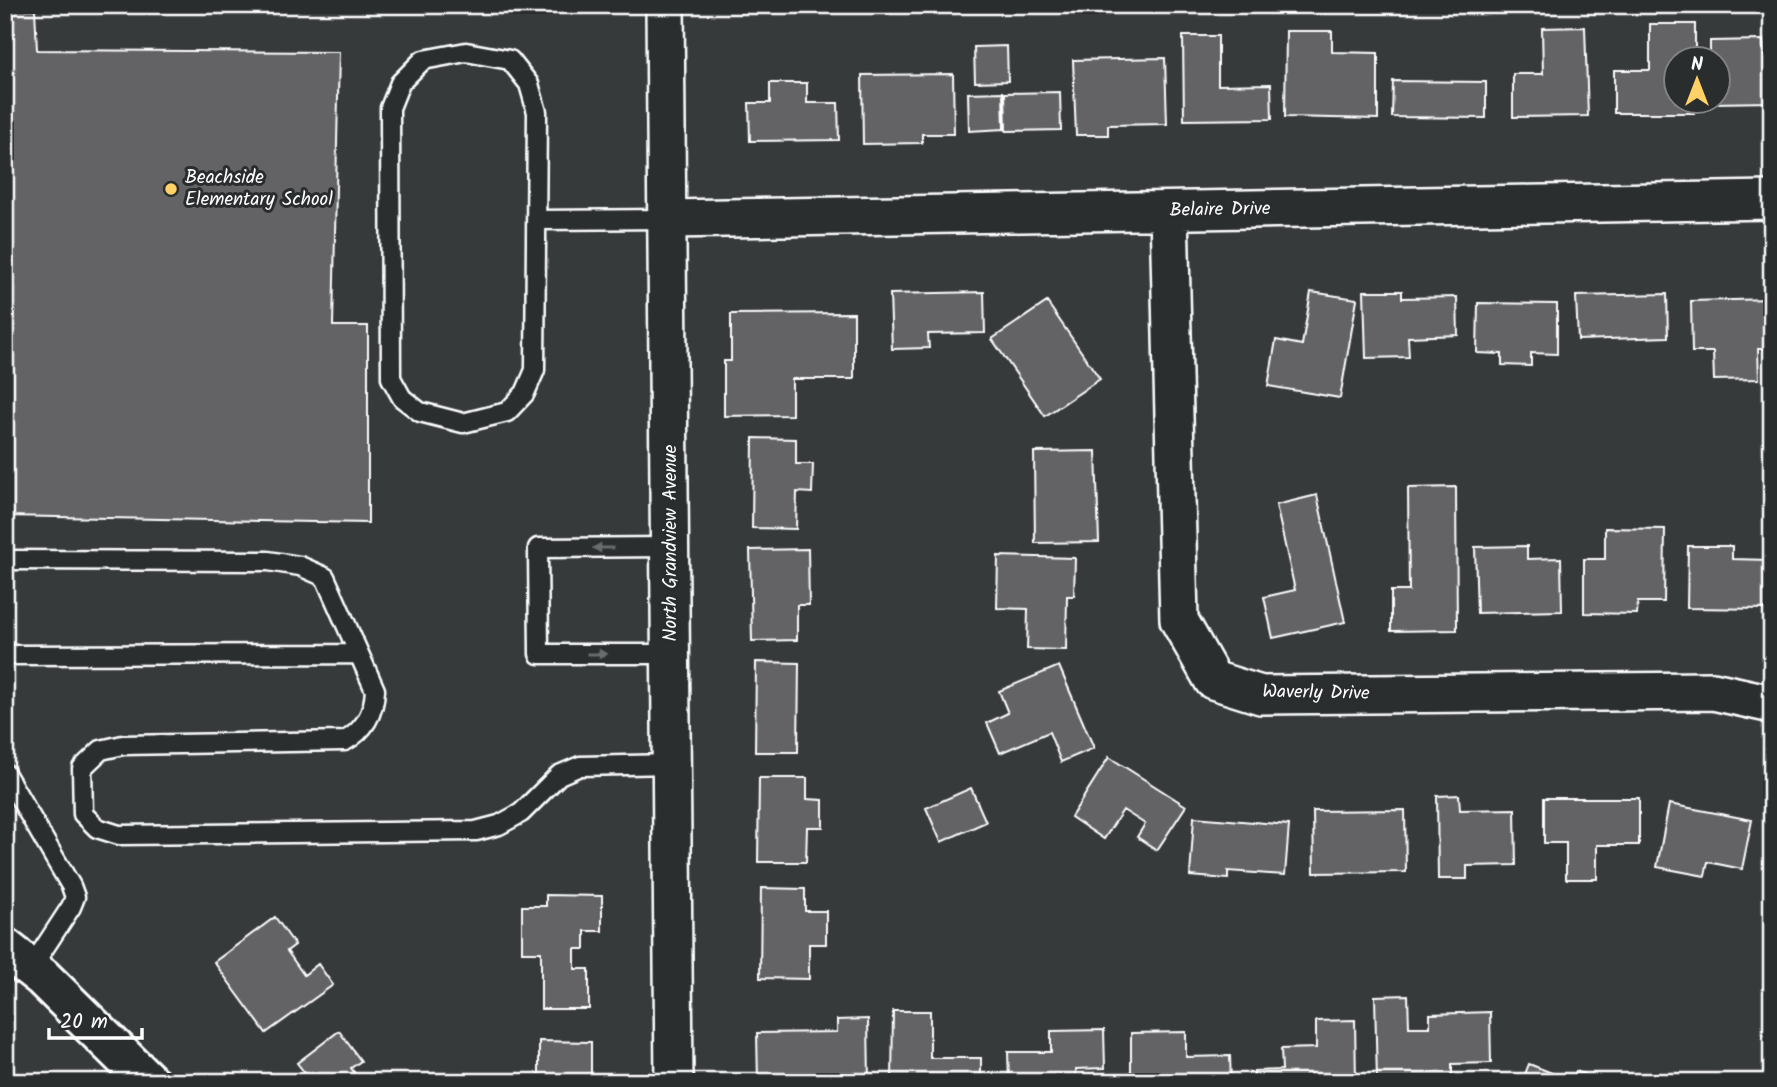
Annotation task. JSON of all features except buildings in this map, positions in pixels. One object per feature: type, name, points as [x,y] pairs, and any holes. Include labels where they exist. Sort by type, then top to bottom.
[{"type":"street","name":"North Grandview Avenue","points":[[666,5],[674,1082]]},
{"type":"street","name":"Belaire Drive","points":[[668,219],[1772,200]]},
{"type":"street","name":"Waverly Drive","points":[[1169,211],[1179,620],[1213,680],[1261,695],[1713,691],[1772,704]]},
{"type":"street","points":[[18,958],[149,1082]]},
{"type":"lane","points":[[466,52],[510,60],[529,84],[537,113],[537,220],[535,370],[525,393],[507,412],[463,423],[420,412],[402,398],[391,378],[390,108],[400,83],[423,60],[466,52]]},
{"type":"lane","points":[[537,220],[668,219]]},
{"type":"lane","points":[[671,547],[538,548],[538,575],[539,654],[672,654]]},
{"type":"lane","points":[[5,560],[268,561],[300,566],[325,577],[375,690],[374,707],[359,733],[345,741],[123,745],[101,750],[82,768],[83,814],[97,828],[119,835],[476,831],[499,825],[521,813],[559,775],[580,766],[672,764]]},
{"type":"lane","points":[[5,655],[359,654]]},
{"type":"lane","points":[[5,773],[75,897],[71,907],[18,958]]},
{"type":"place","name":"Beachside Elementary School","points":[[171,189]]}]
